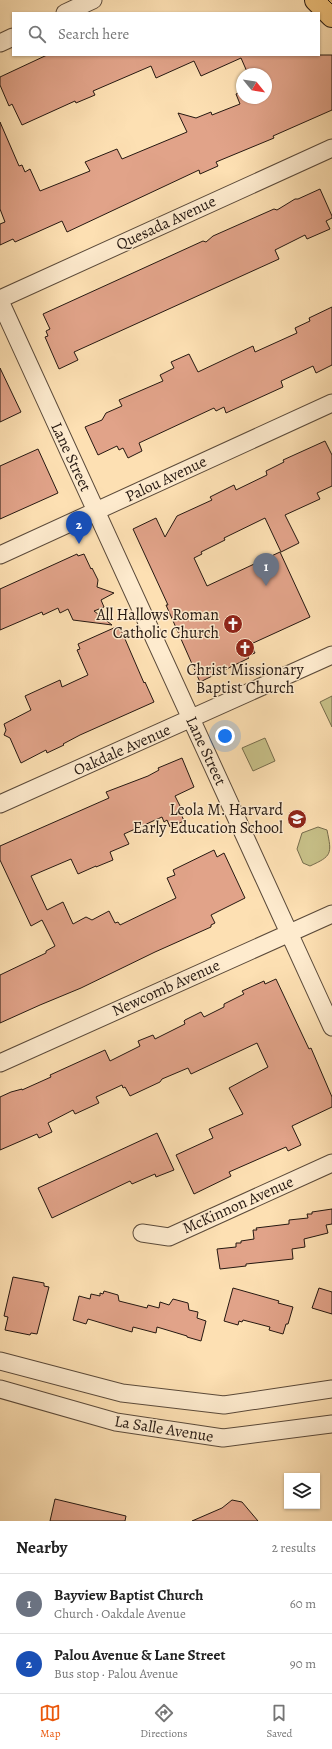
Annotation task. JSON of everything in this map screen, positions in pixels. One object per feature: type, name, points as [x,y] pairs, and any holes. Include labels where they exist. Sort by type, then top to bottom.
[{"type":"main road","points":[[316,0],[332,16]]},
{"type":"street","points":[[67,12],[93,0]]},
{"type":"street","points":[[0,43],[12,37]]},
{"type":"street","name":"Quesada Avenue","points":[[0,300],[332,148]]},
{"type":"street","name":"Lane Street","points":[[0,300],[332,1027]]},
{"type":"street","name":"Palou Avenue","points":[[0,555],[332,403]]},
{"type":"street","name":"Oakdale Avenue","points":[[0,804],[332,655]]},
{"type":"street","name":"Newcomb Avenue","points":[[0,1063],[332,914]]},
{"type":"street","name":"McKinnon Avenue","points":[[142,1233],[169,1236],[332,1163]]},
{"type":"street","name":"La Salle Avenue","points":[[0,1361],[122,1393],[224,1406],[332,1389]]},
{"type":"street","name":"La Salle Avenue","points":[[0,1389],[116,1422],[223,1438],[332,1424]]},
{"type":"shaded area","points":[[332,696],[332,727],[320,702]]},
{"type":"shaded area","points":[[265,738],[275,761],[253,771],[242,748]]},
{"type":"shaded area","points":[[318,827],[327,830],[330,849],[329,853],[323,860],[310,866],[303,863],[297,849],[302,833]]},
{"type":"building","points":[[332,55],[332,110],[273,136],[274,138],[216,162],[218,166],[200,174],[199,170],[67,232],[62,221],[15,242],[13,239],[0,245],[0,224],[5,222],[0,209],[0,122],[19,166],[22,165],[25,172],[30,169],[40,191],[90,171],[85,162],[117,149],[122,159],[187,132],[178,113],[196,118],[211,112],[212,115],[240,104],[272,104],[272,68],[245,68],[241,58],[201,76],[194,61],[156,78],[151,66],[93,91],[95,95],[76,103],[75,101],[22,125],[12,104],[9,106],[0,85],[0,77],[45,56]]},
{"type":"building","points":[[320,189],[332,216],[332,218],[326,221],[330,229],[307,239],[305,235],[275,250],[279,259],[74,352],[78,360],[59,369],[45,337],[48,336],[46,331],[50,329],[43,314],[203,241],[206,242],[213,236],[274,209],[277,210],[295,199]]},
{"type":"building","points":[[332,307],[332,365],[316,373],[313,366],[281,381],[283,387],[226,413],[224,407],[216,411],[214,408],[139,443],[142,451],[128,458],[123,448],[119,450],[117,446],[98,455],[85,427],[102,420],[106,413],[122,406],[119,400],[163,381],[160,375],[174,368],[171,362],[189,354],[198,372],[253,346],[255,352],[297,333],[295,328],[310,321],[309,318]]},
{"type":"building","points":[[0,368],[21,412],[0,422]]},
{"type":"building","points":[[325,441],[332,455],[332,486],[317,493],[320,499],[285,515],[299,543],[281,552],[265,518],[224,538],[225,540],[201,552],[202,554],[194,558],[207,586],[280,552],[310,617],[251,644],[255,653],[247,656],[249,658],[200,682],[166,605],[168,605],[133,529],[156,518],[165,537],[177,516],[212,500],[210,497],[234,485],[236,490],[267,475],[266,471],[284,462],[283,460]]},
{"type":"building","points":[[38,449],[58,493],[0,519],[0,466]]},
{"type":"building","points":[[77,554],[78,556],[84,554],[98,580],[97,587],[114,593],[101,600],[104,607],[94,611],[112,625],[73,620],[68,609],[60,613],[58,608],[43,615],[42,612],[0,630],[0,589]]},
{"type":"building","points":[[116,627],[122,632],[154,702],[80,735],[47,753],[46,750],[21,763],[10,738],[4,735],[6,730],[4,724],[31,710],[25,696],[60,680],[62,687],[88,675],[77,650],[80,649],[78,644]]},
{"type":"building","points":[[182,758],[194,787],[175,796],[181,808],[179,809],[184,821],[170,827],[167,820],[164,822],[162,817],[124,834],[129,844],[110,852],[113,860],[78,874],[71,859],[31,876],[47,910],[63,902],[73,924],[86,917],[92,920],[109,911],[115,923],[118,922],[120,925],[176,898],[167,878],[175,875],[173,870],[214,850],[217,857],[224,853],[245,898],[211,915],[215,923],[211,925],[211,927],[81,988],[0,1023],[0,975],[46,953],[46,951],[55,946],[42,920],[31,926],[0,860],[0,846],[109,798],[106,792],[148,776],[159,770],[158,768]]},
{"type":"building","points":[[276,979],[309,1049],[311,1048],[332,1097],[332,1107],[292,1126],[301,1145],[288,1151],[286,1147],[229,1172],[231,1176],[194,1194],[176,1155],[213,1138],[209,1129],[243,1114],[229,1088],[268,1067],[257,1043],[191,1074],[188,1068],[162,1079],[160,1082],[130,1096],[125,1087],[123,1088],[122,1085],[96,1097],[99,1103],[75,1114],[73,1110],[48,1123],[52,1132],[39,1138],[37,1134],[0,1150],[0,1097],[11,1092],[22,1090],[51,1077],[50,1075],[105,1050],[110,1061],[140,1046],[138,1041],[153,1035],[155,1039],[185,1024],[185,1020],[201,1012],[204,1017],[224,1007],[224,1004],[244,994],[242,991],[264,981],[265,984]]},
{"type":"building","points":[[157,1133],[174,1170],[156,1177],[155,1174],[132,1184],[130,1181],[52,1218],[38,1188]]},
{"type":"building","points":[[332,1209],[332,1224],[326,1225],[328,1233],[304,1239],[305,1247],[292,1249],[293,1259],[246,1264],[246,1266],[220,1269],[217,1249],[236,1247],[236,1243],[254,1239],[253,1230],[257,1230],[256,1228],[289,1224],[289,1220],[308,1218],[307,1214],[312,1214],[312,1212]]},
{"type":"building","points":[[13,1277],[44,1283],[44,1286],[49,1287],[37,1334],[31,1333],[30,1335],[5,1330],[8,1317],[4,1316]]},
{"type":"building","points":[[233,1288],[279,1301],[278,1303],[293,1307],[288,1324],[286,1324],[283,1334],[269,1330],[270,1327],[243,1320],[242,1322],[239,1321],[238,1325],[224,1321]]},
{"type":"building","points":[[319,1288],[332,1292],[332,1314],[312,1308]]},
{"type":"building","points":[[104,1291],[118,1295],[119,1301],[147,1308],[148,1305],[159,1308],[160,1302],[169,1305],[173,1299],[188,1303],[189,1310],[198,1312],[197,1318],[206,1321],[201,1341],[157,1327],[156,1333],[133,1327],[132,1332],[88,1319],[86,1324],[73,1320],[79,1296],[90,1299],[91,1294],[100,1296],[100,1293],[103,1294]]},
{"type":"building","points":[[55,1499],[126,1516],[125,1521],[50,1521]]},
{"type":"building","points":[[232,1500],[242,1502],[258,1521],[192,1521],[222,1508]]},
{"type":"tram line","points":[[328,0],[332,4]]},
{"type":"place","name":"Palou Avenue & Lane Street","points":[[79,544]]},
{"type":"place","name":"Bayview Baptist Church","points":[[266,586]]},
{"type":"place","name":"All Hallows Roman Catholic Church","points":[[233,624]]},
{"type":"place","name":"Christ Missionary Baptist Church","points":[[245,648]]},
{"type":"place","name":"Leola M. Harvard Early Education School","points":[[297,819]]}]
